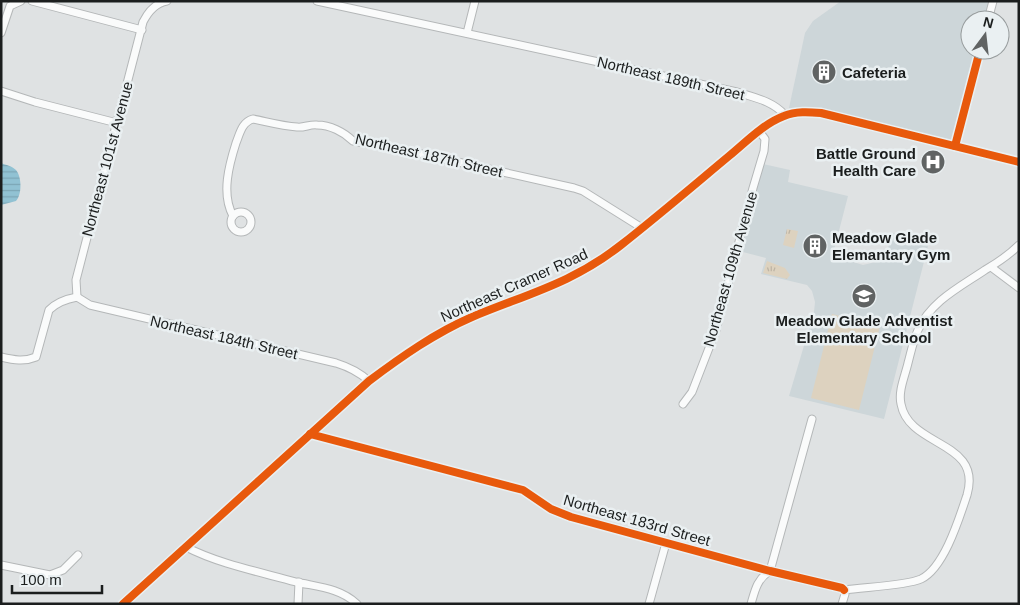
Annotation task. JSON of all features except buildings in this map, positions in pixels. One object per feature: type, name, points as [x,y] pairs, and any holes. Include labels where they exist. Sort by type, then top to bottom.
[{"type":"street","points":[[1,33],[10,6],[22,1]]},
{"type":"street","points":[[32,1],[143,26],[148,12],[163,2],[168,1]]},
{"type":"street","name":"Northeast 189th Street","points":[[317,1],[737,92],[767,101],[777,106],[785,115]]},
{"type":"street","points":[[467,33],[475,1]]},
{"type":"street","name":"Northeast 101st Avenue","points":[[77,297],[76,280],[143,26]]},
{"type":"street","points":[[955,146],[977,60]]},
{"type":"street","points":[[1,91],[117,123]]},
{"type":"street","points":[[785,115],[800,112],[822,113],[1019,162]]},
{"type":"street","name":"Northeast Cramer Road","points":[[123,604],[369,381],[451,327],[472,317],[544,290],[594,266],[759,131],[785,115]]},
{"type":"street","name":"Northeast 187th Street","points":[[233,216],[230,210],[227,189],[229,164],[241,129],[249,120],[253,119],[295,127],[316,124],[346,134],[353,141],[413,152],[574,188],[583,191],[642,228]]},
{"type":"street","name":"Northeast 109th Avenue","points":[[683,404],[692,392],[716,330],[764,151],[765,139],[759,131]]},
{"type":"street","points":[[842,604],[845,594],[844,590],[918,580],[928,574],[939,562],[969,489],[968,473],[964,463],[956,454],[921,433],[906,418],[901,405],[902,387],[914,340],[925,317],[945,297],[991,267],[1019,245]]},
{"type":"street","points":[[991,267],[1019,288]]},
{"type":"street","points":[[1,357],[19,361],[36,357],[49,310],[64,300],[77,297]]},
{"type":"street","name":"Northeast 184th Street","points":[[77,297],[90,305],[336,363],[361,373],[369,381]]},
{"type":"street","points":[[751,604],[756,583],[764,574],[770,571],[812,419]]},
{"type":"street","name":"Northeast 183rd Street","points":[[310,434],[523,490],[551,509],[571,517],[844,590]]},
{"type":"street","points":[[649,604],[666,543]]},
{"type":"street","points":[[186,547],[198,554],[231,564],[332,589],[357,604]]},
{"type":"street","points":[[1,565],[50,575],[63,570],[78,555]]},
{"type":"street","points":[[298,604],[299,582]]},
{"type":"shaded area","points":[[841,1],[990,1],[988,10],[960,10],[960,60],[974,60],[952,139],[949,141],[823,110],[793,110],[789,108],[805,33],[813,21]]},
{"type":"shaded area","name":"Meadow Glade Adventist Elementary School","points":[[763,164],[790,170],[788,182],[848,196],[834,250],[840,257],[863,265],[884,260],[893,233],[929,242],[884,419],[789,396],[814,312],[815,302],[812,291],[807,285],[761,274],[766,258],[739,251]]},
{"type":"green space","points":[[787,229],[798,231],[794,248],[783,245]]},
{"type":"green space","points":[[767,261],[785,268],[790,275],[787,279],[763,273]]},
{"type":"green space","points":[[832,314],[880,326],[859,410],[811,398]]},
{"type":"water","points":[[1,163],[16,170],[21,186],[16,201],[1,205]]},
{"type":"cycle path","points":[[955,146],[977,60]]},
{"type":"cycle path","points":[[123,604],[381,372],[419,346],[458,323],[549,287],[603,258],[776,119],[789,114],[821,113],[1019,162]]},
{"type":"cycle path","points":[[310,434],[523,490],[551,509],[571,517],[844,590]]},
{"type":"place","name":"Cafeteria","points":[[824,72]]},
{"type":"place","name":"Battle Ground Health Care","points":[[933,162]]},
{"type":"place","name":"Meadow Glade Elemantary Gym","points":[[815,246]]},
{"type":"place","name":"Meadow Glade Adventist Elementary School","points":[[864,296]]}]
